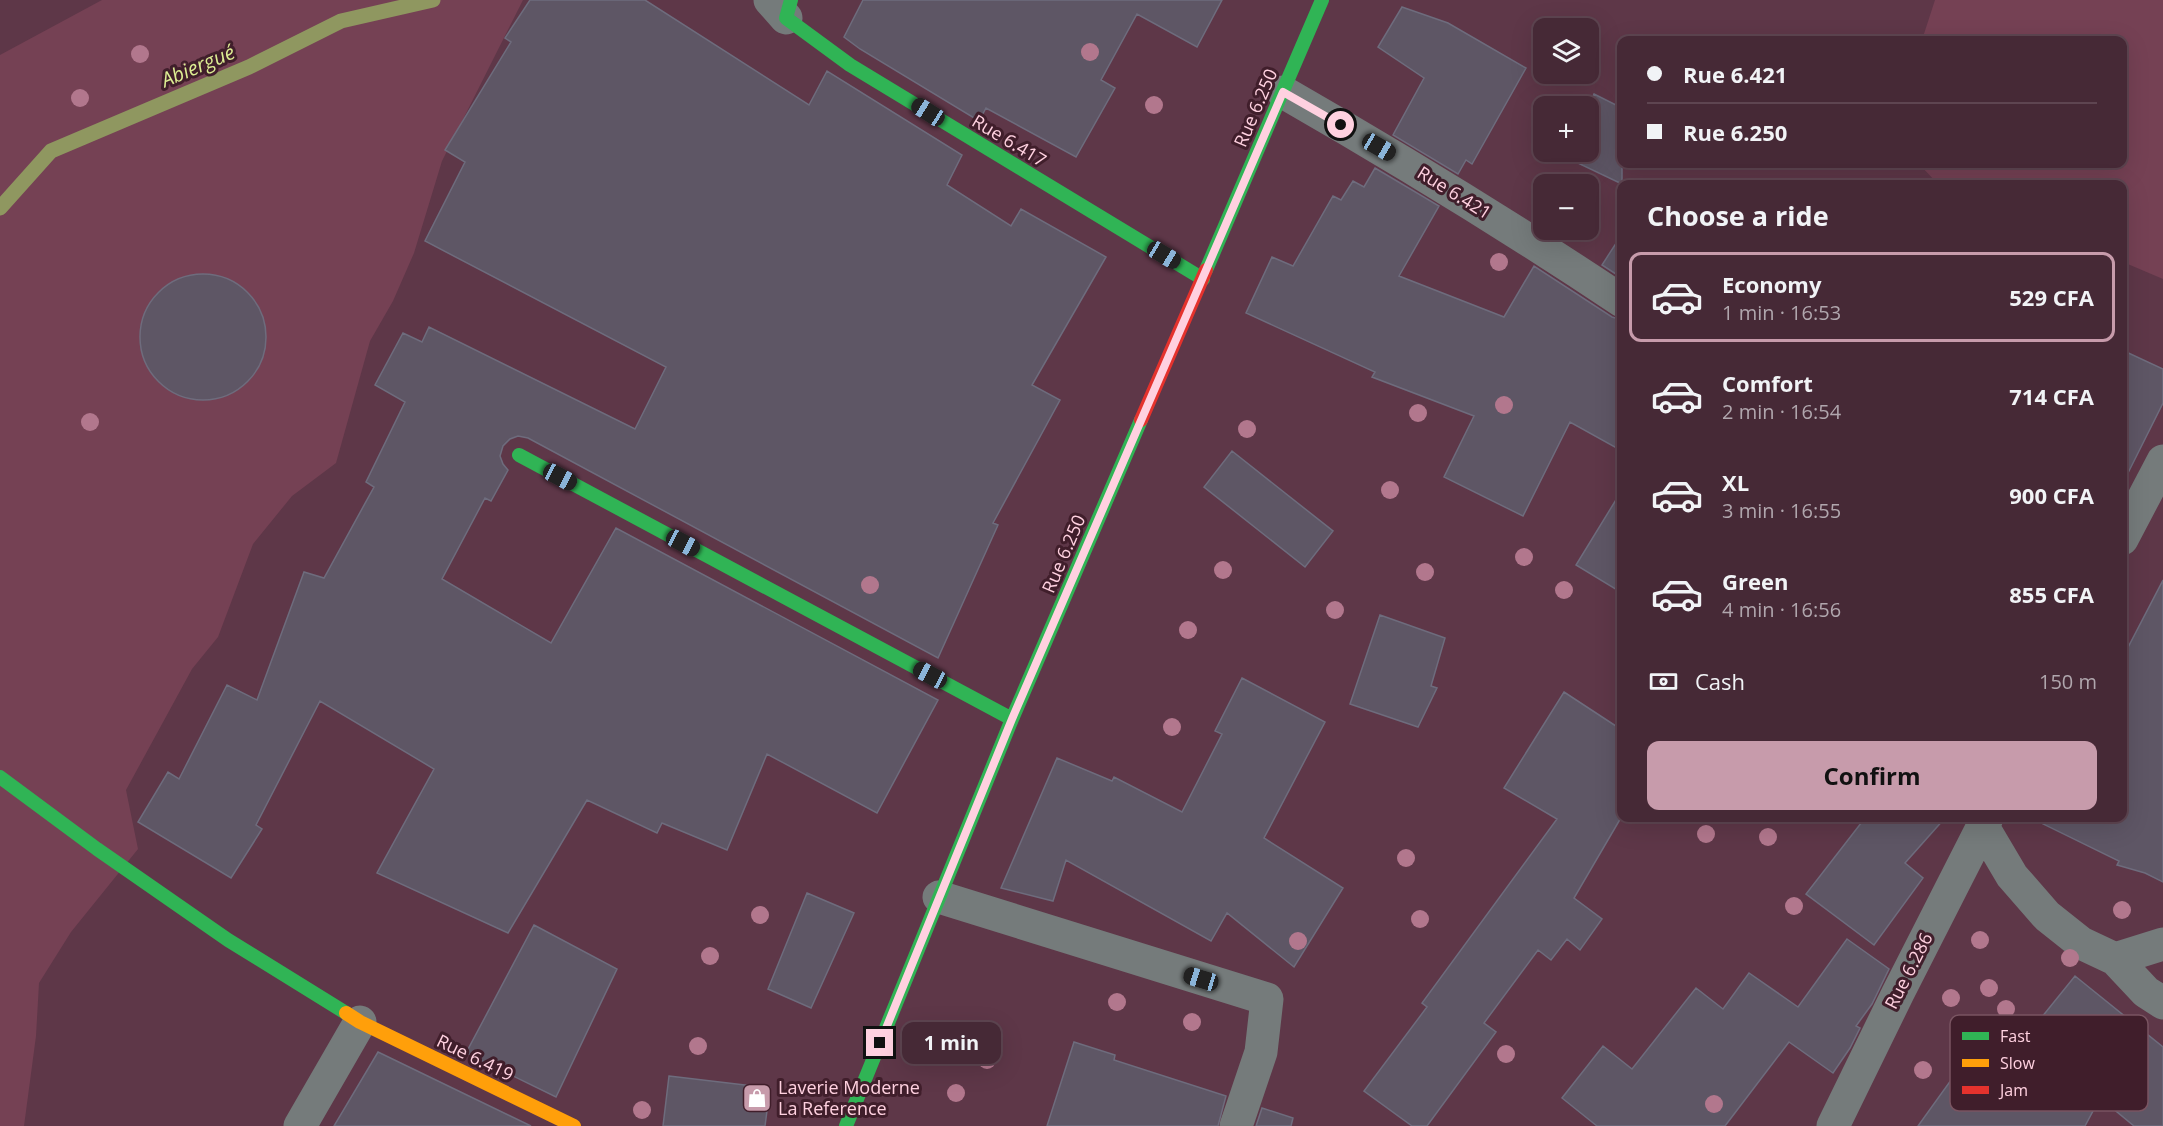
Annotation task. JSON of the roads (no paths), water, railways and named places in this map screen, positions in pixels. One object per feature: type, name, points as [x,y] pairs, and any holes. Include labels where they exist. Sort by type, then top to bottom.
[{"type":"street","name":"Rue 6.250","points":[[846,1126],[1012,719],[1322,0]]},
{"type":"street","name":"Rue 6.417","points":[[782,6],[850,65],[1203,279]]},
{"type":"street","name":"Rue 6.421","points":[[1283,92],[1398,158],[1617,298]]},
{"type":"street","points":[[519,455],[1012,719]]},
{"type":"street","points":[[2127,529],[2163,461]]},
{"type":"street","name":"Rue 6.419","points":[[0,777],[97,849],[228,940],[360,1022],[574,1126]]},
{"type":"street","points":[[1985,822],[2012,876],[2047,916],[2081,944],[2115,959],[2146,992],[2163,1004]]},
{"type":"street","name":"Rue 6.286","points":[[1833,1126],[1985,822]]},
{"type":"street","points":[[939,897],[1266,999],[1261,1052],[1236,1126]]},
{"type":"street","points":[[2115,959],[2163,944]]},
{"type":"street","points":[[300,1126],[360,1022]]},
{"type":"waterway","name":"Abiergué","points":[[0,208],[51,151],[249,67],[341,21],[433,0]]},
{"type":"place","name":"Laverie Moderne La Reference","points":[[757,1098]]}]
